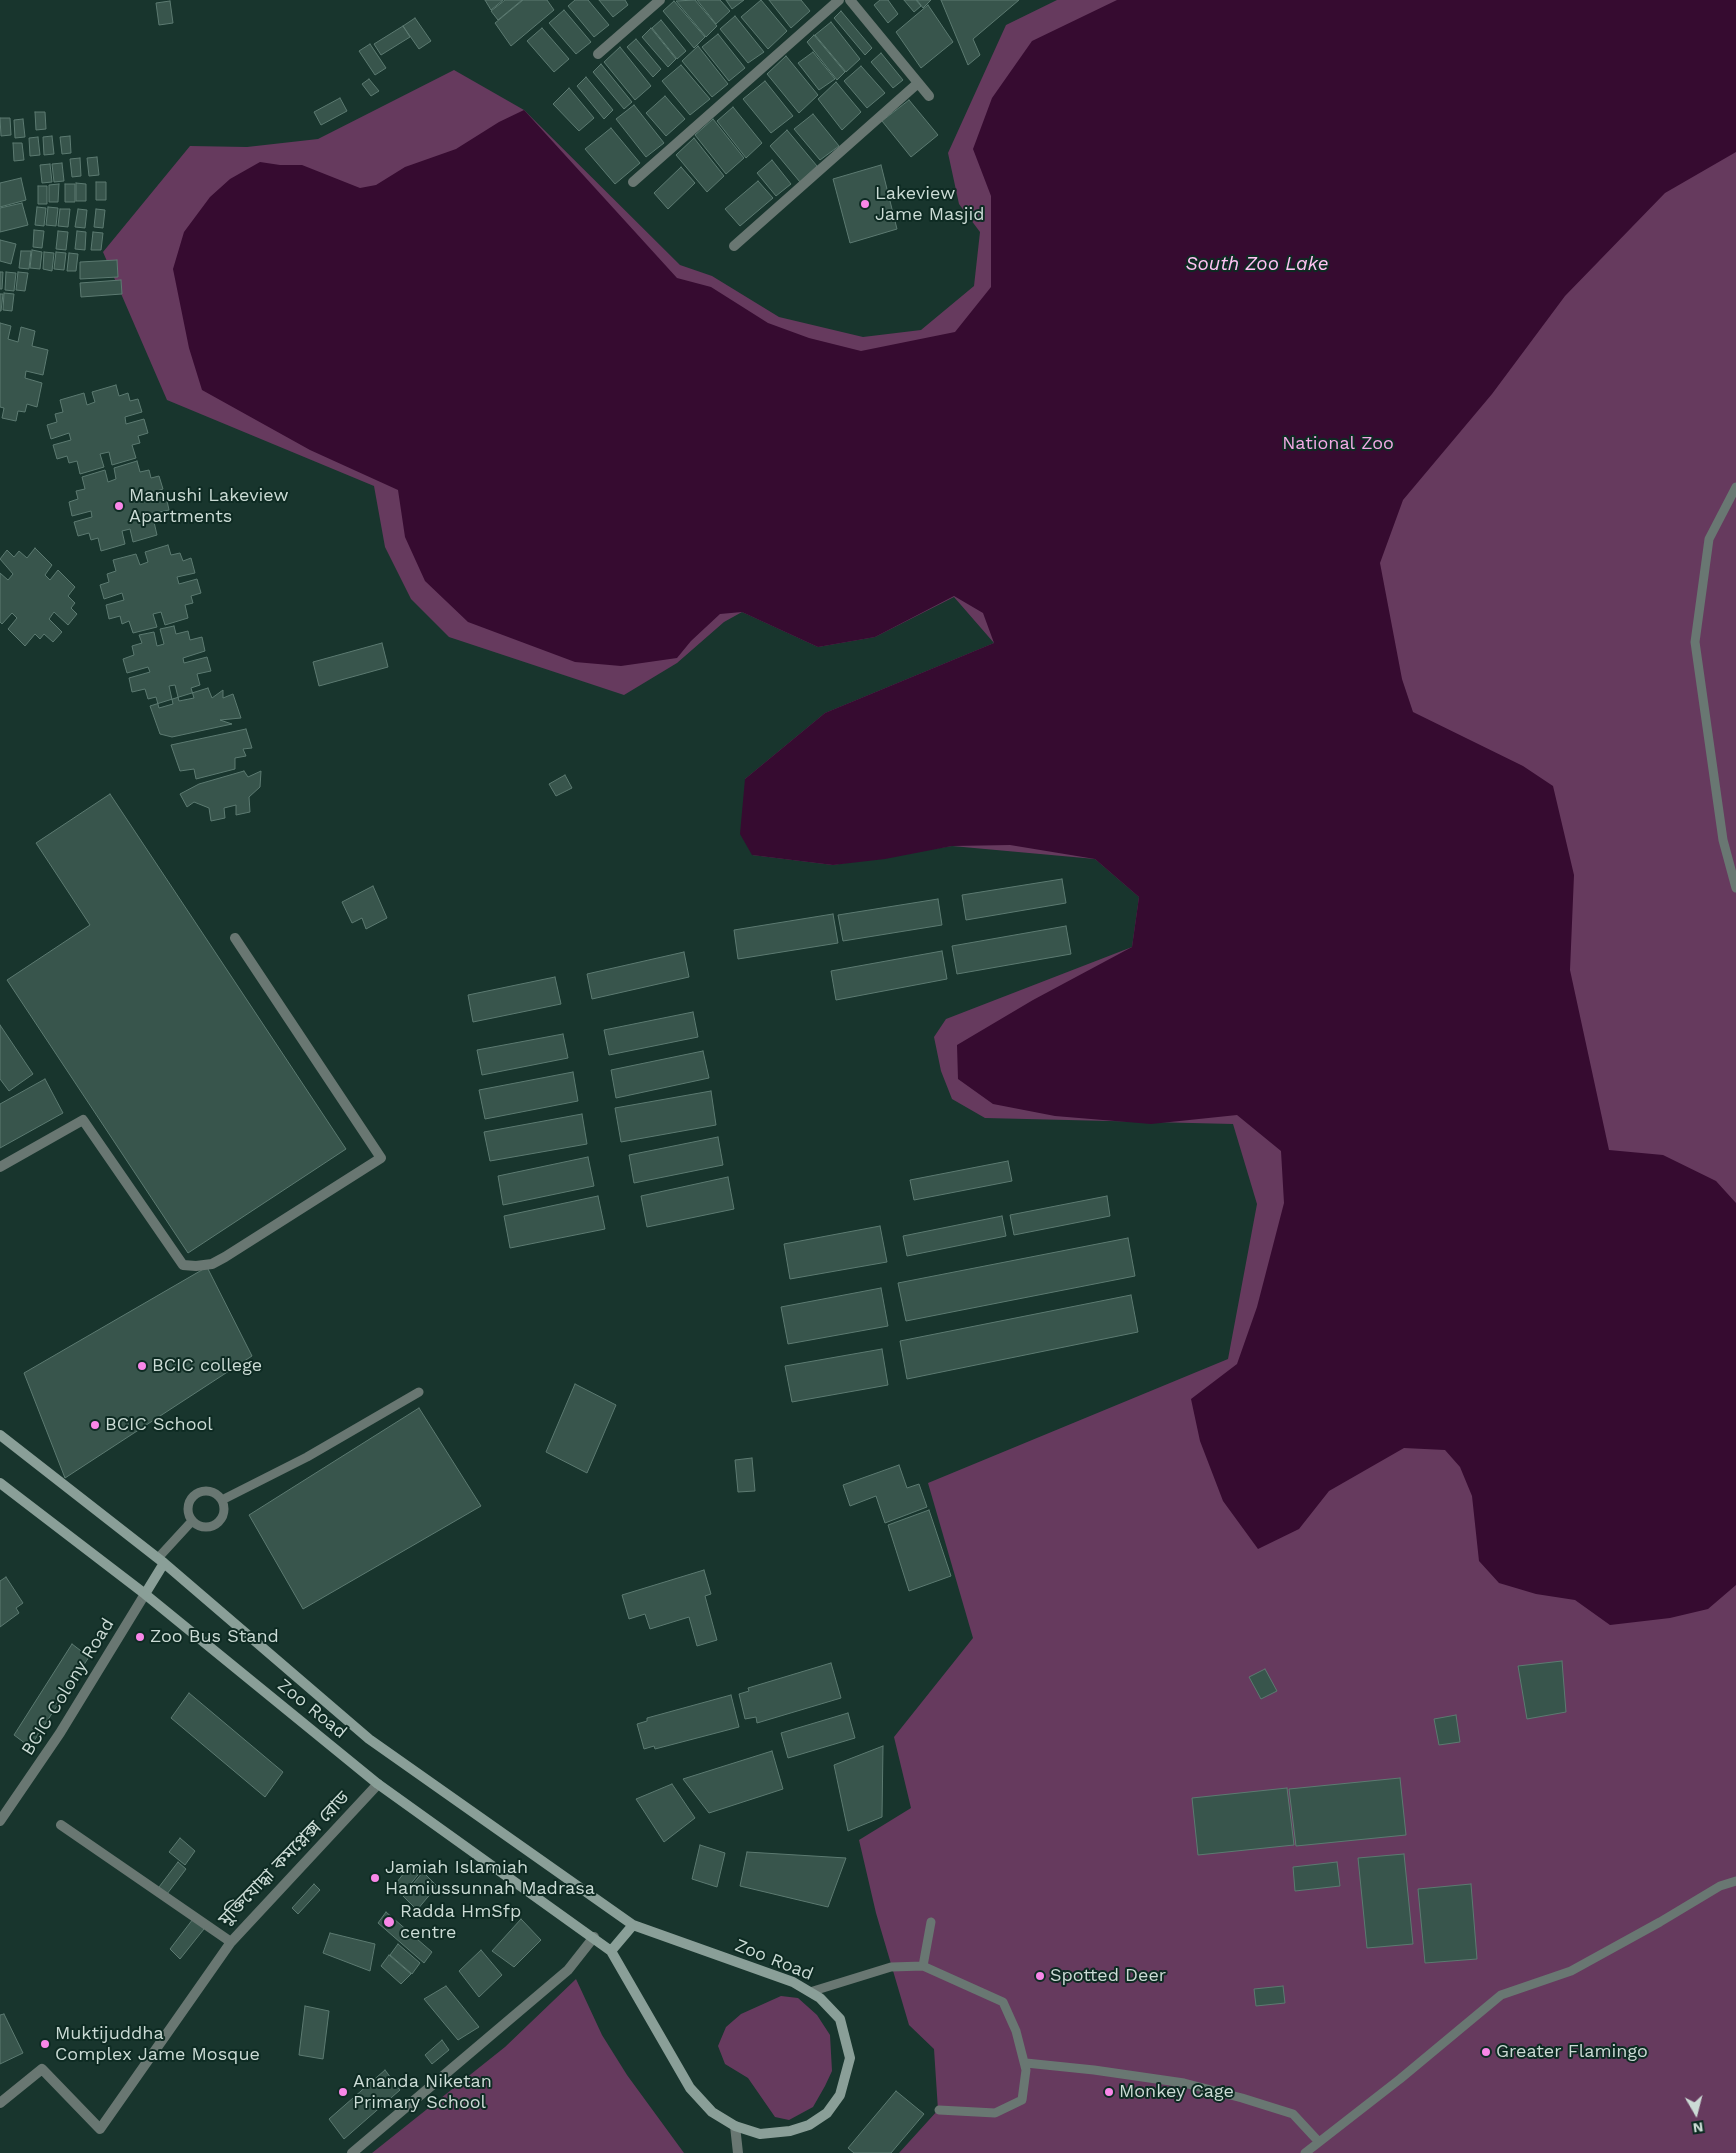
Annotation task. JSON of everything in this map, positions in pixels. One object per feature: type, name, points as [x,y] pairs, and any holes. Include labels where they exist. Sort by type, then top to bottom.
[{"type":"main road","name":"Zoo Road","points":[[0,1435],[161,1560],[369,1739],[633,1925],[793,1982],[820,1998],[840,2019],[850,2058],[840,2095],[827,2113],[809,2125],[790,2131],[760,2134],[735,2126],[712,2112],[690,2088],[611,1951],[594,1936],[378,1784],[145,1594],[0,1483]]},
{"type":"main road","points":[[145,1594],[161,1560]]},
{"type":"main road","points":[[611,1951],[633,1925]]},
{"type":"street","points":[[598,54],[660,0]]},
{"type":"street","points":[[633,182],[839,0]]},
{"type":"street","points":[[850,0],[929,96]]},
{"type":"street","points":[[734,246],[918,83]]},
{"type":"street","points":[[0,1167],[83,1120],[183,1265],[196,1266],[212,1264],[226,1257],[381,1158],[235,938]]},
{"type":"street","name":"BCIC Colony Road","points":[[0,1822],[60,1733],[145,1594]]},
{"type":"street","name":"মুক্তিযোদ্ধা কমপ্লেক্স রোড","points":[[61,1825],[127,1868],[174,1904],[231,1942],[378,1784]]},
{"type":"street","points":[[352,2153],[568,1970],[594,1936]]},
{"type":"street","points":[[0,2103],[42,2069],[100,2129],[231,1942]]},
{"type":"street","points":[[735,2126],[738,2153]]},
{"type":"lane","points":[[1736,487],[1709,539],[1695,642],[1723,840],[1736,888]]},
{"type":"lane","points":[[222,1500],[307,1457],[419,1392]]},
{"type":"lane","points":[[207,1491],[218,1495],[222,1500],[224,1512],[219,1522],[208,1527],[197,1525],[192,1521],[189,1516],[188,1504],[195,1494],[207,1491]]},
{"type":"lane","points":[[161,1560],[192,1521]]},
{"type":"lane","points":[[1305,2153],[1400,2079],[1501,1995],[1571,1971],[1660,1922],[1720,1886],[1736,1882]]},
{"type":"lane","points":[[923,1966],[931,1922]]},
{"type":"lane","points":[[810,1992],[891,1967],[923,1966],[1003,2002],[1016,2031],[1026,2063],[1022,2100],[995,2114],[938,2110]]},
{"type":"lane","points":[[1026,2063],[1094,2070],[1184,2083],[1242,2098],[1293,2114],[1319,2142]]},
{"type":"green space","name":"National Zoo","points":[[1057,0],[1736,0],[1736,2153],[899,2153],[938,2110],[934,2049],[909,2025],[876,1913],[859,1840],[911,1808],[894,1737],[973,1638],[928,1483],[1228,1359],[1257,1204],[1233,1124],[985,1118],[952,1099],[941,1071],[934,1037],[946,1019],[1132,947],[1139,897],[1095,859],[952,846],[833,865],[752,855],[745,779],[825,713],[994,643],[954,597],[875,637],[818,647],[742,612],[724,622],[677,663],[624,695],[449,637],[411,599],[385,547],[374,486],[167,400],[103,252],[190,146],[247,147],[318,139],[454,70],[524,110],[680,265],[712,276],[779,317],[863,337],[921,330],[974,286],[980,232],[959,204],[948,153],[1006,25]]},
{"type":"green space","points":[[576,1979],[602,2035],[627,2075],[684,2153],[372,2153],[505,2047]]},
{"type":"green space","points":[[781,1996],[798,1998],[817,2015],[830,2035],[832,2071],[825,2086],[813,2107],[789,2120],[775,2117],[748,2078],[725,2064],[718,2046],[726,2027],[741,2014]]},
{"type":"water","name":"South Zoo Lake","points":[[1117,0],[1736,0],[1736,152],[1665,193],[1565,296],[1492,394],[1403,500],[1380,563],[1402,679],[1413,712],[1523,766],[1553,786],[1574,875],[1570,970],[1609,1150],[1663,1155],[1716,1181],[1736,1203],[1736,1585],[1708,1609],[1670,1618],[1610,1625],[1575,1600],[1536,1594],[1499,1583],[1479,1561],[1472,1496],[1460,1467],[1445,1450],[1404,1448],[1329,1491],[1299,1529],[1258,1549],[1223,1501],[1200,1441],[1191,1399],[1237,1364],[1257,1307],[1284,1203],[1281,1151],[1237,1115],[1151,1124],[1055,1116],[993,1104],[958,1079],[957,1045],[1033,1000],[1132,947],[1139,897],[1095,859],[1010,845],[952,846],[885,859],[833,865],[752,855],[740,834],[745,779],[825,713],[994,643],[983,613],[954,596],[875,637],[818,647],[742,612],[720,614],[691,641],[677,658],[621,666],[575,662],[468,622],[425,581],[405,537],[398,490],[310,450],[202,390],[189,348],[173,269],[184,232],[210,197],[230,179],[260,162],[280,165],[302,165],[360,188],[376,185],[405,167],[456,149],[499,122],[524,110],[677,278],[711,287],[768,323],[809,338],[861,351],[955,332],[991,287],[991,196],[973,149],[992,98],[1032,41]]},
{"type":"building","points":[[485,0],[503,0],[491,10]]},
{"type":"building","points":[[505,0],[522,0],[498,20],[491,11]]},
{"type":"building","points":[[523,0],[547,0],[554,10],[511,46],[495,23]]},
{"type":"building","points":[[575,0],[588,0],[609,25],[594,37],[568,6]]},
{"type":"building","points":[[599,0],[625,0],[628,5],[613,17]]},
{"type":"building","points":[[695,0],[717,26],[706,37],[676,1]]},
{"type":"building","points":[[697,0],[720,0],[730,11],[716,24]]},
{"type":"building","points":[[726,0],[744,0],[732,9]]},
{"type":"building","points":[[761,0],[787,31],[768,49],[741,17]]},
{"type":"building","points":[[769,0],[801,0],[810,11],[791,28]]},
{"type":"building","points":[[880,0],[888,0],[898,14],[888,23],[874,5]]},
{"type":"building","points":[[904,0],[916,0],[921,6],[914,12]]},
{"type":"building","points":[[917,0],[931,0],[923,8]]},
{"type":"building","points":[[941,0],[1019,0],[973,39],[980,55],[968,65]]},
{"type":"building","points":[[170,1],[173,23],[159,25],[156,3]]},
{"type":"building","points":[[674,1],[705,37],[694,48],[663,11]]},
{"type":"building","points":[[928,5],[953,42],[921,68],[896,32]]},
{"type":"building","points":[[564,10],[591,42],[576,54],[549,23]]},
{"type":"building","points":[[841,11],[872,48],[865,55],[834,18]]},
{"type":"building","points":[[735,16],[764,52],[748,63],[720,29]]},
{"type":"building","points":[[415,18],[431,41],[419,49],[403,26]]},
{"type":"building","points":[[661,20],[686,51],[677,59],[652,28]]},
{"type":"building","points":[[831,22],[860,59],[846,72],[815,35]]},
{"type":"building","points":[[403,26],[410,37],[381,55],[374,44]]},
{"type":"building","points":[[542,28],[569,59],[554,72],[527,41]]},
{"type":"building","points":[[651,28],[676,59],[668,67],[642,37]]},
{"type":"building","points":[[718,34],[745,68],[729,81],[702,47]]},
{"type":"building","points":[[814,35],[845,72],[837,80],[807,42]]},
{"type":"building","points":[[636,39],[661,69],[653,77],[627,47]]},
{"type":"building","points":[[370,44],[386,68],[375,75],[359,51]]},
{"type":"building","points":[[698,46],[728,84],[712,97],[682,61]]},
{"type":"building","points":[[620,47],[651,86],[635,100],[604,62]]},
{"type":"building","points":[[813,52],[835,79],[819,90],[798,63]]},
{"type":"building","points":[[881,53],[903,80],[893,88],[871,62]]},
{"type":"building","points":[[786,56],[818,95],[799,113],[767,74]]},
{"type":"building","points":[[601,64],[632,102],[624,109],[593,72]]},
{"type":"building","points":[[681,65],[710,99],[690,115],[662,81]]},
{"type":"building","points":[[861,66],[885,93],[867,108],[844,81]]},
{"type":"building","points":[[586,77],[613,110],[604,119],[577,86]]},
{"type":"building","points":[[369,79],[379,91],[371,96],[362,84]]},
{"type":"building","points":[[765,81],[793,116],[771,133],[743,99]]},
{"type":"building","points":[[836,82],[861,112],[842,130],[818,99]]},
{"type":"building","points":[[569,88],[594,118],[579,131],[553,104]]},
{"type":"building","points":[[665,96],[685,119],[666,136],[646,113]]},
{"type":"building","points":[[340,98],[347,111],[321,125],[314,112]]},
{"type":"building","points":[[909,100],[938,135],[911,157],[882,121]]},
{"type":"building","points":[[634,105],[664,143],[646,157],[616,119]]},
{"type":"building","points":[[733,107],[762,143],[746,158],[717,121]]},
{"type":"building","points":[[35,112],[45,112],[46,129],[36,130]]},
{"type":"building","points":[[813,114],[839,146],[820,160],[794,129]]},
{"type":"building","points":[[0,118],[10,118],[11,135],[1,136]]},
{"type":"building","points":[[23,119],[25,137],[15,138],[14,120]]},
{"type":"building","points":[[713,119],[744,158],[726,174],[695,135]]},
{"type":"building","points":[[611,128],[640,163],[615,184],[585,149]]},
{"type":"building","points":[[787,130],[817,166],[800,182],[770,146]]},
{"type":"building","points":[[52,136],[54,154],[44,155],[43,137]]},
{"type":"building","points":[[70,136],[71,153],[62,154],[60,137]]},
{"type":"building","points":[[38,137],[40,155],[30,156],[29,138]]},
{"type":"building","points":[[694,138],[724,176],[707,192],[676,155]]},
{"type":"building","points":[[13,143],[22,143],[24,160],[14,161]]},
{"type":"building","points":[[97,157],[99,175],[89,176],[87,158]]},
{"type":"building","points":[[80,158],[81,176],[72,177],[70,159]]},
{"type":"building","points":[[772,160],[791,184],[776,196],[757,173]]},
{"type":"building","points":[[62,163],[64,181],[54,182],[52,164]]},
{"type":"building","points":[[50,164],[52,182],[42,183],[40,165]]},
{"type":"building","name":"Lakeview Jame Masjid","points":[[881,165],[897,229],[850,243],[833,179]]},
{"type":"building","points":[[681,167],[695,183],[668,209],[654,193]]},
{"type":"building","points":[[21,178],[26,200],[0,207],[0,183]]},
{"type":"building","points":[[758,181],[773,198],[740,226],[725,209]]},
{"type":"building","points":[[96,182],[106,182],[106,200],[96,200]]},
{"type":"building","points":[[76,183],[86,184],[86,201],[76,201]]},
{"type":"building","points":[[59,184],[58,202],[49,202],[49,185]]},
{"type":"building","points":[[65,184],[75,184],[75,202],[65,202]]},
{"type":"building","points":[[38,186],[47,186],[47,204],[38,204]]},
{"type":"building","points":[[22,203],[28,225],[0,232],[0,208]]},
{"type":"building","points":[[37,207],[46,208],[44,226],[35,225]]},
{"type":"building","points":[[48,207],[58,208],[56,226],[46,225]]},
{"type":"building","points":[[60,209],[70,209],[68,227],[58,226]]},
{"type":"building","points":[[78,209],[87,210],[85,228],[75,227]]},
{"type":"building","points":[[96,209],[105,210],[103,228],[94,227]]},
{"type":"building","points":[[34,230],[44,231],[42,248],[33,247]]},
{"type":"building","points":[[58,231],[68,232],[66,250],[56,249]]},
{"type":"building","points":[[77,231],[86,232],[85,250],[75,249]]},
{"type":"building","points":[[93,232],[103,233],[101,250],[91,250]]},
{"type":"building","points":[[0,240],[16,244],[11,264],[0,261]]},
{"type":"building","points":[[32,250],[42,252],[40,269],[30,268]]},
{"type":"building","points":[[21,251],[31,251],[29,269],[19,268]]},
{"type":"building","points":[[44,252],[54,253],[52,271],[43,269]]},
{"type":"building","points":[[56,252],[66,253],[64,270],[54,269]]},
{"type":"building","points":[[69,253],[78,254],[76,271],[67,271]]},
{"type":"building","points":[[117,260],[118,277],[80,279],[80,262]]},
{"type":"building","points":[[0,272],[3,272],[2,289],[0,289]]},
{"type":"building","points":[[6,272],[16,273],[14,291],[5,290]]},
{"type":"building","points":[[18,272],[28,273],[25,291],[16,290]]},
{"type":"building","points":[[121,280],[122,294],[81,297],[80,283]]},
{"type":"building","points":[[4,293],[14,294],[12,311],[3,310]]},
{"type":"building","points":[[0,294],[3,294],[1,311],[0,311]]},
{"type":"building","points":[[0,323],[11,326],[8,339],[18,342],[21,327],[35,331],[32,346],[48,350],[43,375],[26,371],[25,378],[42,383],[37,407],[27,404],[25,412],[18,411],[16,421],[2,418],[4,408],[0,407]]},
{"type":"building","name":"Manushi Lakeview Apartments","points":[[116,385],[119,396],[128,393],[130,401],[138,399],[142,412],[125,417],[126,424],[144,419],[148,433],[138,436],[140,443],[132,445],[136,458],[112,465],[109,452],[100,454],[104,467],[80,474],[77,461],[69,463],[67,456],[57,459],[53,445],[71,440],[69,433],[51,439],[47,425],[57,422],[55,414],[63,412],[60,400],[84,393],[87,405],[95,402],[92,392]]},
{"type":"building","name":"Manushi Lakeview Apartments","points":[[137,461],[140,472],[149,470],[151,478],[159,476],[163,489],[146,495],[148,501],[166,496],[169,510],[160,512],[162,520],[154,522],[157,535],[133,542],[130,529],[122,531],[125,544],[101,551],[98,538],[91,540],[89,533],[78,536],[74,522],[92,517],[91,511],[72,516],[69,502],[78,499],[76,491],[85,489],[82,477],[105,470],[108,482],[116,479],[114,468]]},
{"type":"building","name":"Manushi Lakeview Apartments","points":[[168,545],[171,555],[180,553],[183,561],[191,558],[195,573],[177,577],[179,584],[197,579],[201,593],[191,596],[193,603],[185,605],[188,618],[165,625],[161,612],[153,614],[157,627],[133,633],[129,621],[122,624],[120,616],[109,619],[106,605],[124,600],[122,593],[104,599],[100,585],[109,582],[107,574],[116,571],[113,560],[136,554],[140,565],[148,562],[145,552]]},
{"type":"building","points":[[35,548],[52,565],[45,575],[50,580],[58,570],[75,587],[68,596],[75,603],[71,608],[77,614],[68,625],[54,612],[49,619],[62,632],[53,642],[44,634],[40,639],[35,634],[25,646],[8,629],[17,618],[12,613],[2,624],[0,622],[0,573],[8,580],[13,574],[0,559],[7,550],[14,557],[19,551],[27,558]]},
{"type":"building","points":[[174,626],[176,634],[188,631],[190,640],[202,637],[205,651],[183,658],[184,663],[207,657],[211,671],[197,674],[200,685],[191,688],[194,698],[179,701],[175,685],[169,686],[173,704],[159,708],[156,697],[148,699],[145,689],[132,692],[129,678],[150,672],[148,667],[127,673],[123,659],[134,655],[132,646],[142,643],[139,635],[154,632],[157,646],[164,644],[160,629]]},
{"type":"building","points":[[382,643],[388,667],[319,686],[313,662]]},
{"type":"building","points":[[208,688],[212,698],[223,690],[223,698],[233,694],[241,718],[220,720],[232,724],[172,737],[160,734],[150,706]]},
{"type":"building","points":[[246,729],[252,748],[243,749],[246,756],[235,758],[235,769],[196,779],[194,769],[180,771],[171,745]]},
{"type":"building","points":[[244,771],[248,777],[261,771],[260,787],[249,797],[250,812],[236,815],[236,805],[224,808],[225,818],[211,821],[209,808],[194,802],[187,807],[180,794],[199,784]]},
{"type":"building","points":[[565,775],[572,788],[556,796],[549,784]]},
{"type":"building","points":[[110,794],[346,1149],[188,1253],[7,980],[90,925],[36,843]]},
{"type":"building","points":[[1062,879],[1066,903],[966,920],[962,895]]},
{"type":"building","points":[[373,886],[387,918],[366,929],[362,918],[352,923],[342,902]]},
{"type":"building","points":[[938,899],[942,925],[843,941],[838,915]]},
{"type":"building","points":[[833,914],[838,943],[738,959],[734,930]]},
{"type":"building","points":[[1066,926],[1071,954],[957,974],[952,946]]},
{"type":"building","points":[[942,951],[947,979],[836,1000],[831,971]]},
{"type":"building","points":[[684,952],[689,977],[592,999],[587,974]]},
{"type":"building","points":[[555,977],[561,1004],[473,1022],[468,995]]},
{"type":"building","points":[[693,1012],[698,1037],[609,1055],[604,1030]]},
{"type":"building","points":[[0,1025],[33,1074],[9,1091],[0,1079]]},
{"type":"building","points":[[563,1034],[568,1058],[482,1075],[477,1050]]},
{"type":"building","points":[[703,1051],[709,1078],[616,1098],[611,1070]]},
{"type":"building","points":[[573,1072],[578,1101],[485,1119],[479,1090]]},
{"type":"building","points":[[45,1079],[63,1113],[0,1148],[0,1104]]},
{"type":"building","points":[[711,1091],[716,1125],[621,1142],[615,1108]]},
{"type":"building","points":[[582,1114],[587,1144],[490,1161],[484,1132]]},
{"type":"building","points":[[718,1137],[723,1165],[634,1183],[629,1155]]},
{"type":"building","points":[[588,1157],[594,1186],[503,1205],[498,1176]]},
{"type":"building","points":[[1008,1161],[1012,1181],[914,1200],[910,1180]]},
{"type":"building","points":[[728,1177],[734,1209],[647,1227],[641,1196]]},
{"type":"building","points":[[598,1196],[605,1229],[510,1248],[504,1216]]},
{"type":"building","points":[[1107,1196],[1110,1216],[1014,1235],[1010,1215]]},
{"type":"building","points":[[1002,1216],[1006,1236],[907,1256],[903,1236]]},
{"type":"building","points":[[880,1226],[887,1262],[790,1279],[784,1244]]},
{"type":"building","points":[[1128,1238],[1135,1276],[906,1321],[898,1283]]},
{"type":"building","name":"BCIC School","points":[[207,1267],[252,1356],[65,1478],[24,1373]]},
{"type":"building","points":[[881,1288],[888,1326],[788,1344],[781,1307]]},
{"type":"building","points":[[1131,1295],[1138,1332],[907,1379],[900,1341]]},
{"type":"building","points":[[882,1349],[888,1385],[792,1402],[785,1366]]},
{"type":"building","points":[[575,1384],[616,1405],[587,1473],[546,1452]]},
{"type":"building","points":[[419,1408],[481,1506],[303,1609],[249,1515]]},
{"type":"building","points":[[752,1458],[755,1491],[738,1492],[735,1460]]},
{"type":"building","points":[[899,1465],[907,1488],[919,1484],[927,1507],[885,1523],[876,1496],[850,1506],[843,1485]]},
{"type":"building","points":[[929,1510],[951,1576],[909,1591],[888,1525]]},
{"type":"building","points":[[704,1570],[711,1594],[705,1596],[717,1640],[697,1646],[689,1617],[650,1629],[645,1614],[629,1619],[622,1595]]},
{"type":"building","points":[[6,1577],[23,1603],[16,1608],[19,1613],[0,1627],[0,1581]]},
{"type":"building","points":[[72,1644],[89,1657],[30,1747],[14,1735]]},
{"type":"building","points":[[1562,1661],[1566,1712],[1527,1719],[1518,1666]]},
{"type":"building","points":[[831,1663],[841,1698],[757,1723],[756,1717],[745,1719],[739,1694],[749,1691],[748,1688]]},
{"type":"building","points":[[1265,1669],[1277,1691],[1261,1699],[1249,1677]]},
{"type":"building","points":[[189,1693],[283,1772],[265,1797],[171,1718]]},
{"type":"building","points":[[731,1695],[739,1727],[655,1749],[654,1746],[644,1749],[637,1724],[647,1721],[647,1718]]},
{"type":"building","points":[[848,1713],[855,1738],[788,1758],[781,1733]]},
{"type":"building","points":[[1456,1715],[1460,1742],[1439,1745],[1434,1719]]},
{"type":"building","points":[[883,1746],[882,1817],[848,1831],[834,1765]]},
{"type":"building","points":[[772,1751],[783,1789],[709,1813],[683,1779]]},
{"type":"building","points":[[1400,1778],[1406,1835],[1296,1846],[1289,1789]]},
{"type":"building","points":[[672,1784],[695,1818],[664,1842],[636,1799]]},
{"type":"building","points":[[1287,1788],[1294,1845],[1198,1855],[1192,1798]]},
{"type":"building","points":[[180,1838],[195,1851],[185,1865],[169,1852]]},
{"type":"building","points":[[700,1845],[725,1853],[717,1887],[692,1879]]},
{"type":"building","points":[[747,1852],[846,1858],[828,1907],[740,1886]]},
{"type":"building","points":[[1404,1854],[1413,1944],[1367,1948],[1358,1858]]},
{"type":"building","points":[[178,1862],[186,1869],[167,1894],[159,1887]]},
{"type":"building","points":[[1337,1862],[1340,1886],[1295,1891],[1293,1867]]},
{"type":"building","points":[[412,1863],[421,1871],[401,1896],[393,1887]]},
{"type":"building","points":[[423,1872],[437,1886],[417,1910],[403,1896]]},
{"type":"building","points":[[314,1884],[320,1890],[298,1914],[292,1908]]},
{"type":"building","points":[[1471,1884],[1477,1959],[1425,1963],[1418,1889]]},
{"type":"building","points":[[386,1912],[432,1952],[424,1963],[378,1923]]},
{"type":"building","points":[[193,1919],[204,1929],[180,1959],[170,1949]]},
{"type":"building","points":[[521,1919],[541,1940],[514,1967],[492,1951]]},
{"type":"building","points":[[330,1933],[375,1944],[370,1971],[323,1953]]},
{"type":"building","points":[[398,1944],[420,1963],[412,1974],[390,1955]]},
{"type":"building","points":[[481,1950],[502,1975],[479,1997],[459,1971]]},
{"type":"building","points":[[389,1955],[411,1974],[401,1984],[381,1966]]},
{"type":"building","points":[[446,1986],[479,2027],[458,2040],[424,1999]]},
{"type":"building","points":[[1283,1986],[1285,2003],[1256,2006],[1254,1989]]},
{"type":"building","points":[[305,2006],[329,2011],[323,2059],[299,2055]]},
{"type":"building","points":[[4,2014],[23,2053],[0,2064],[0,2015]]},
{"type":"building","points":[[442,2040],[449,2050],[432,2064],[425,2055]]},
{"type":"building","points":[[385,2070],[400,2090],[344,2139],[329,2119]]},
{"type":"building","points":[[896,2091],[924,2114],[891,2153],[854,2153],[848,2148]]},
{"type":"place","name":"Lakeview Jame Masjid","points":[[865,204]]},
{"type":"place","name":"Manushi Lakeview Apartments","points":[[119,506]]},
{"type":"place","name":"BCIC college","points":[[142,1366]]},
{"type":"place","name":"BCIC School","points":[[95,1425]]},
{"type":"place","name":"Zoo Bus Stand","points":[[140,1637]]},
{"type":"place","name":"Jamiah Islamiah Hamiussunnah Madrasa","points":[[375,1878]]},
{"type":"place","name":"Radda HmSfp centre","points":[[389,1922]]},
{"type":"place","name":"Spotted Deer","points":[[1040,1976]]},
{"type":"place","name":"Muktijuddha Complex Jame Mosque","points":[[45,2044]]},
{"type":"place","name":"Greater Flamingo","points":[[1486,2052]]},
{"type":"place","name":"Ananda Niketan Primary School","points":[[343,2092]]},
{"type":"place","name":"Monkey Cage","points":[[1109,2092]]}]
